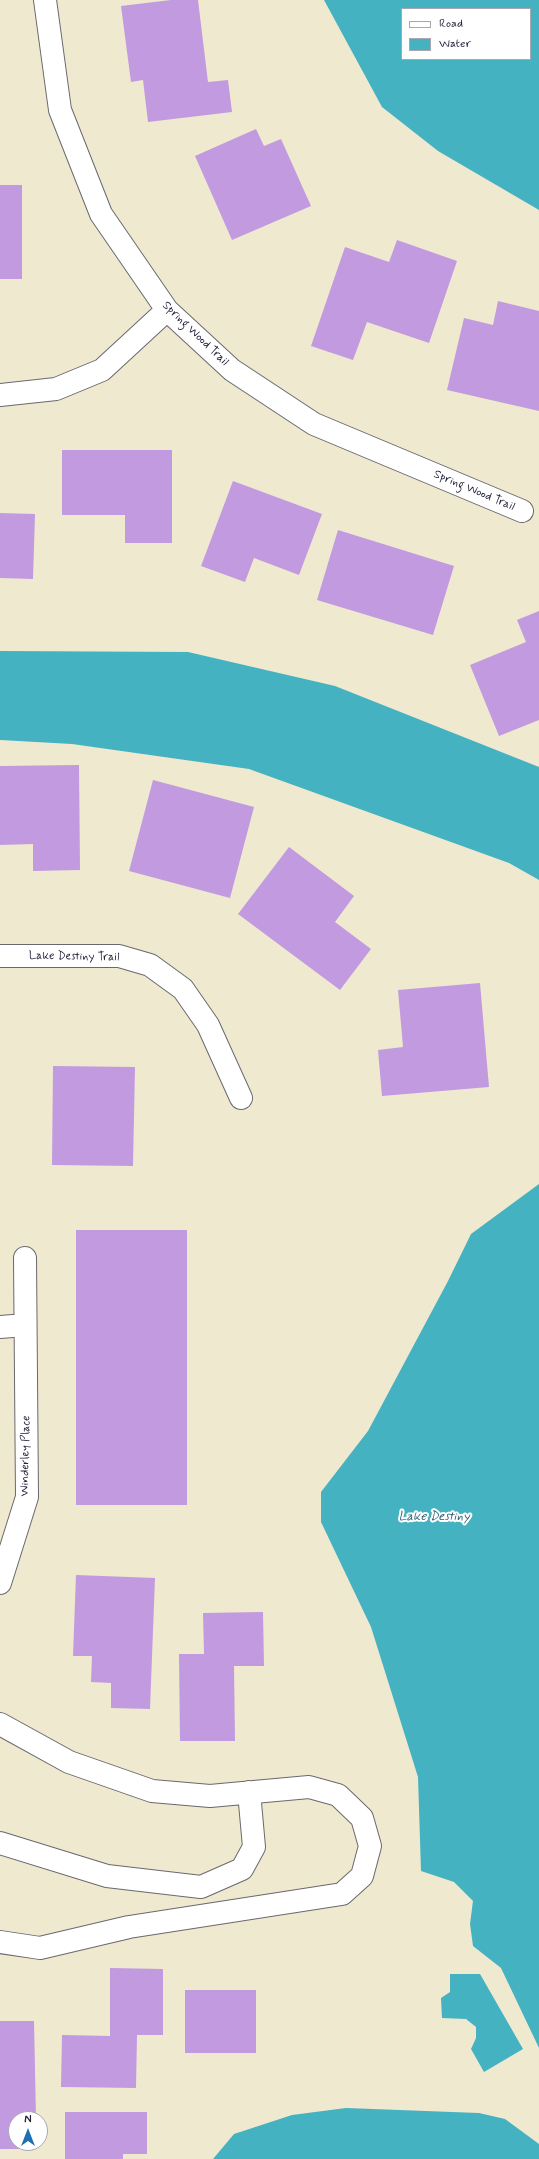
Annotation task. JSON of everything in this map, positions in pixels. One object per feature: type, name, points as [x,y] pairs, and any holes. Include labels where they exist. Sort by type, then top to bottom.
[{"type":"street","name":"Spring Wood Trail","points":[[45,0],[60,110],[101,214],[167,310],[232,370],[314,424],[522,511]]},
{"type":"street","points":[[0,396],[56,389],[102,370],[167,310]]},
{"type":"street","name":"Lake Destiny Trail","points":[[0,956],[120,956],[150,965],[183,989],[208,1025],[241,1098]]},
{"type":"street","name":"Winderley Place","points":[[0,1583],[27,1497],[25,1258]]},
{"type":"street","points":[[0,1327],[25,1325]]},
{"type":"street","points":[[0,1724],[69,1762],[152,1791],[210,1796],[309,1787],[338,1795],[362,1818],[370,1846],[362,1876],[342,1894],[129,1927],[40,1948],[0,1942]]},
{"type":"street","points":[[0,1843],[108,1876],[201,1887],[242,1869],[254,1847],[249,1792]]},
{"type":"water","points":[[324,0],[539,0],[539,210],[438,151],[382,107]]},
{"type":"water","points":[[0,651],[188,652],[335,686],[539,767],[539,880],[509,863],[249,769],[72,744],[0,740]]},
{"type":"water","name":"Lake Destiny","points":[[539,1184],[539,2048],[501,1968],[473,1946],[470,1924],[473,1901],[454,1882],[421,1871],[418,1777],[371,1627],[321,1522],[321,1492],[368,1431],[448,1281],[471,1234]]},
{"type":"water","points":[[450,1974],[480,1974],[523,2049],[484,2072],[471,2049],[476,2038],[476,2027],[466,2019],[442,2018],[441,1998],[450,1992]]},
{"type":"water","points":[[346,2108],[479,2113],[505,2119],[539,2144],[539,2159],[213,2159],[234,2134],[292,2115]]},
{"type":"building","points":[[171,0],[198,0],[208,82],[228,80],[232,112],[148,122],[143,80],[131,82],[121,6]]},
{"type":"building","points":[[256,129],[264,146],[281,139],[311,206],[232,240],[195,156]]},
{"type":"building","points":[[0,185],[22,185],[22,279],[0,279]]},
{"type":"building","points":[[397,240],[457,261],[429,343],[367,322],[353,360],[311,346],[345,247],[389,262]]},
{"type":"building","points":[[498,301],[539,311],[539,411],[447,390],[464,318],[493,325]]},
{"type":"building","points":[[62,450],[172,450],[172,543],[125,543],[125,515],[62,515]]},
{"type":"building","points":[[233,481],[322,514],[299,575],[254,558],[245,582],[201,566]]},
{"type":"building","points":[[0,513],[35,514],[33,579],[0,578]]},
{"type":"building","points":[[338,530],[454,566],[433,635],[317,600]]},
{"type":"building","points":[[539,611],[539,720],[499,736],[470,665],[526,642],[517,620]]},
{"type":"building","points":[[79,765],[80,870],[33,871],[33,844],[0,845],[0,766]]},
{"type":"building","points":[[153,780],[254,807],[230,898],[129,871]]},
{"type":"building","points":[[289,847],[354,896],[335,922],[371,949],[340,990],[238,914]]},
{"type":"building","points":[[480,983],[489,1087],[382,1096],[378,1050],[403,1047],[398,990]]},
{"type":"building","points":[[53,1066],[135,1067],[133,1166],[52,1165]]},
{"type":"building","points":[[76,1230],[187,1230],[187,1505],[76,1505]]},
{"type":"building","points":[[76,1575],[155,1578],[150,1709],[111,1708],[111,1683],[91,1682],[92,1656],[73,1656]]},
{"type":"building","points":[[263,1612],[264,1666],[234,1666],[235,1741],[180,1741],[179,1654],[204,1654],[203,1613]]},
{"type":"building","points":[[110,1968],[163,1969],[163,2035],[137,2035],[136,2088],[61,2087],[62,2035],[110,2036]]},
{"type":"building","points":[[185,1990],[256,1990],[256,2053],[185,2053]]},
{"type":"building","points":[[0,2021],[34,2021],[36,2111],[8,2111],[8,2149],[0,2149]]},
{"type":"building","points":[[65,2112],[147,2112],[147,2154],[123,2154],[123,2159],[65,2159]]}]
